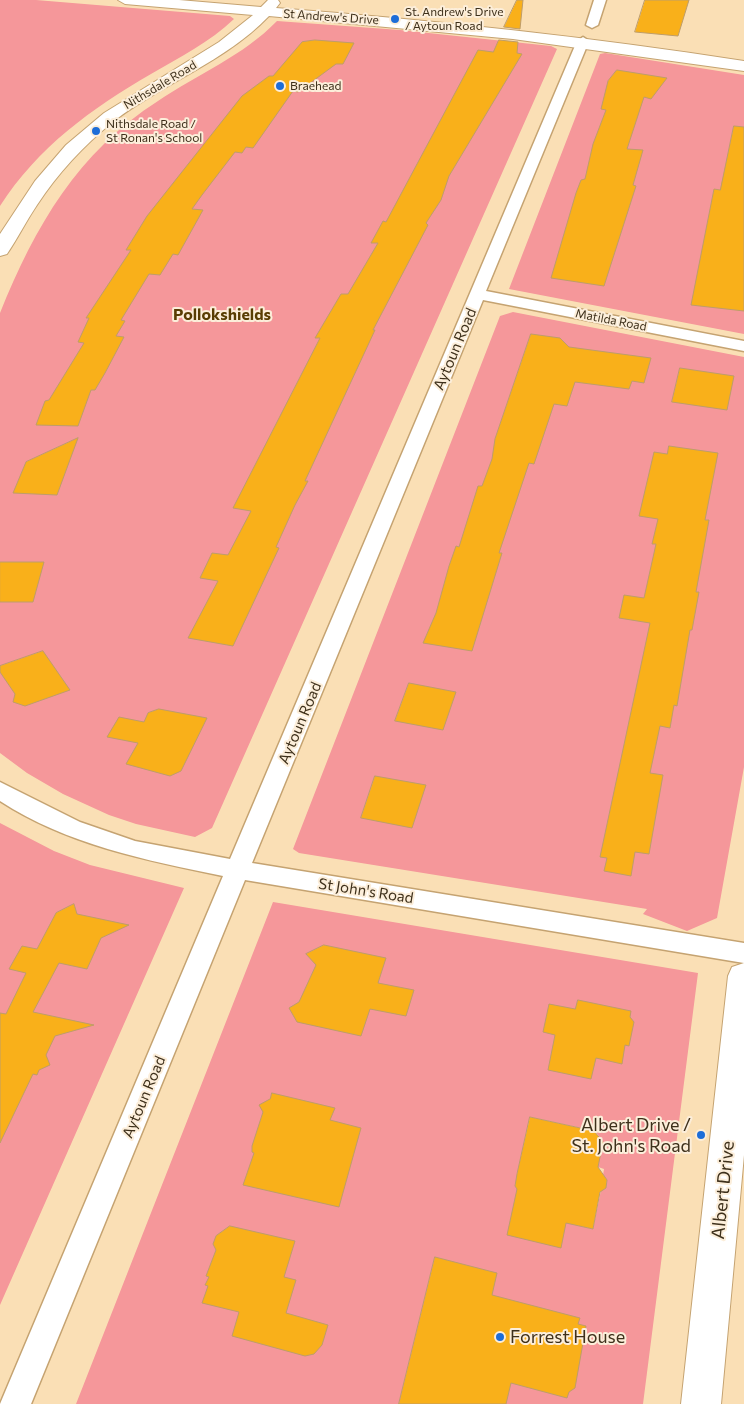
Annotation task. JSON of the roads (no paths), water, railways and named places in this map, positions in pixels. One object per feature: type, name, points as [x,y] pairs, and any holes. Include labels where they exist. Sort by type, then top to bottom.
[{"type":"street","name":"St Andrew's Drive","points":[[125,0],[270,6],[414,23],[587,33],[744,66]]},
{"type":"street","name":"Aytoun Road","points":[[16,1404],[600,0]]},
{"type":"street","name":"Nithsdale Road","points":[[0,250],[44,179],[68,152],[90,132],[132,101],[234,40],[270,6]]},
{"type":"street","name":"Matilda Road","points":[[478,294],[744,346]]},
{"type":"street","name":"St John's Road","points":[[0,790],[44,815],[103,841],[133,849],[238,870],[744,953]]},
{"type":"street","name":"Albert Drive","points":[[701,1404],[744,976]]},
{"type":"place","name":"St. Andrew's Drive / Aytoun Road","points":[[395,19]]},
{"type":"place","name":"Braehead","points":[[280,86]]},
{"type":"place","name":"Nithsdale Road / St Ronan's School","points":[[96,131]]},
{"type":"place","name":"Albert Drive / St. John's Road","points":[[701,1135]]},
{"type":"place","name":"Forrest House","points":[[500,1337]]},
{"type":"district","name":"Pollokshields","points":[[222,315]]}]
